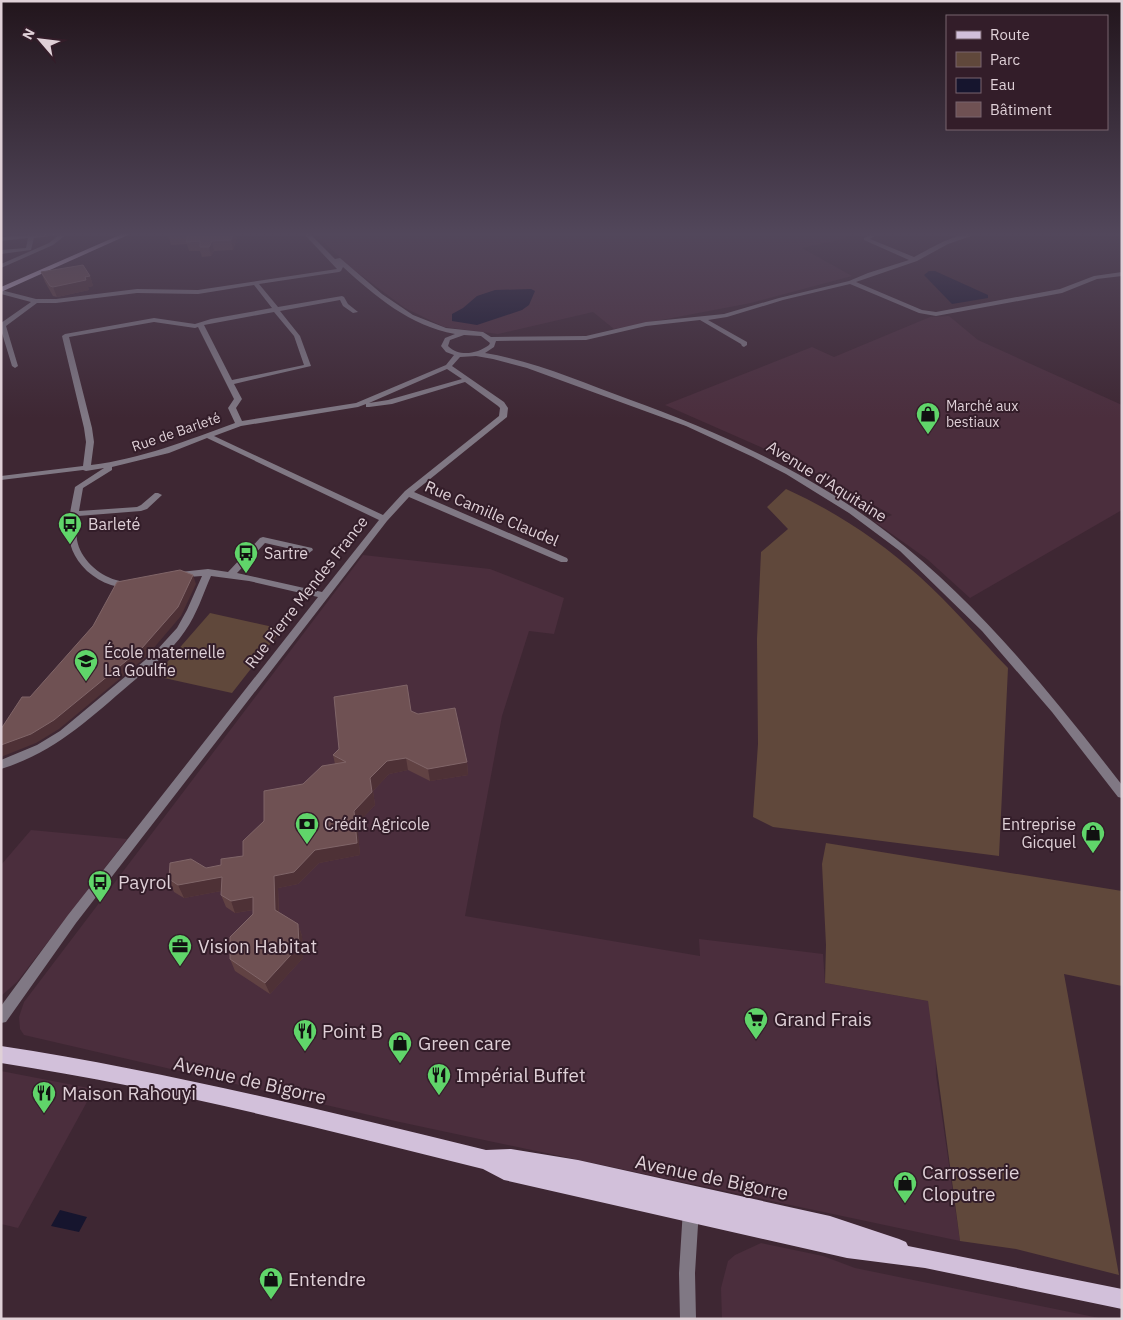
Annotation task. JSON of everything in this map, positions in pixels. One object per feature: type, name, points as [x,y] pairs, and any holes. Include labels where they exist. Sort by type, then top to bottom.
[{"type":"main road","name":"Avenue de Bigorre","points":[[1,1054],[132,1076],[283,1109],[486,1160],[504,1170],[592,1190],[608,1187],[847,1248],[925,1258],[1122,1299]]},
{"type":"main road","name":"Avenue de Bigorre","points":[[486,1160],[511,1158],[578,1170],[804,1220],[830,1226],[925,1258]]},
{"type":"main road","points":[[691,1208],[792,1226],[804,1220]]},
{"type":"street","points":[[17,296],[36,301],[70,300],[103,296]]},
{"type":"street","points":[[230,382],[308,366],[296,336],[265,296]]},
{"type":"street","points":[[381,296],[396,308],[433,326],[463,333],[478,333],[491,344]]},
{"type":"street","points":[[463,333],[447,339],[444,346],[446,350],[458,354],[476,354],[491,344],[508,340],[586,338],[646,324],[702,319],[742,312],[795,296]]},
{"type":"street","points":[[883,296],[921,312],[936,314],[1037,296]]},
{"type":"street","points":[[137,583],[123,585],[110,583],[79,555],[73,540],[82,469],[90,442],[65,336],[154,320],[201,326],[211,321],[342,298],[345,305],[355,312]]},
{"type":"street","points":[[15,366],[3,325],[36,301]]},
{"type":"street","points":[[702,319],[745,342],[744,345]]},
{"type":"street","points":[[201,326],[238,399],[232,408],[239,424]]},
{"type":"street","points":[[433,326],[447,339]]},
{"type":"street","name":"Avenue d'Aquitaine","points":[[491,344],[509,361]]},
{"type":"street","name":"Rue de Barleté","points":[[358,406],[448,366],[458,354]]},
{"type":"street","name":"Avenue d'Aquitaine","points":[[476,354],[509,361],[590,387],[713,433],[766,459],[845,507],[876,529],[976,617],[1058,710],[1122,794]]},
{"type":"street","name":"Rue Pierre Mendes France","points":[[1,1017],[72,919],[384,519],[408,493],[505,414],[504,408],[493,397],[448,366]]},
{"type":"street","name":"Rue de Barleté","points":[[1,478],[116,464],[166,451],[239,424],[389,402],[462,381]]},
{"type":"street","points":[[401,387],[408,396]]},
{"type":"street","points":[[206,435],[384,519]]},
{"type":"street","points":[[79,488],[116,464]]},
{"type":"street","name":"Rue Camille Claudel","points":[[408,493],[564,560]]},
{"type":"street","points":[[76,514],[138,509],[144,507],[158,495]]},
{"type":"street","points":[[231,574],[263,540],[309,550]]},
{"type":"street","points":[[161,577],[208,572],[231,574],[323,595]]},
{"type":"street","points":[[1,765],[41,748],[64,734],[160,653],[181,630],[192,610],[208,572]]},
{"type":"street","points":[[688,1319],[687,1272],[691,1208]]},
{"type":"shaded area","points":[[388,296],[779,296],[751,303],[614,329],[593,312],[498,334],[444,327],[405,308]]},
{"type":"shaded area","name":"Marché aux bestiaux","points":[[949,316],[978,340],[1122,405],[1122,510],[970,598],[927,559],[875,522],[892,515],[799,464],[665,405],[812,347],[834,357],[930,317]]},
{"type":"shaded area","points":[[363,555],[490,569],[564,598],[554,634],[529,631],[502,716],[465,916],[700,956],[699,939],[823,954],[825,983],[928,1001],[935,1028],[936,1075],[960,1241],[395,1121],[24,1035],[20,1029],[19,1017],[24,1002]]},
{"type":"shaded area","points":[[31,830],[127,839],[17,982],[1,996],[1,865]]},
{"type":"shaded area","points":[[1,1071],[94,1089],[18,1228],[1,1224]]},
{"type":"shaded area","points":[[761,1243],[823,1256],[855,1268],[1104,1319],[722,1319],[721,1288],[728,1261],[735,1255]]},
{"type":"green space","points":[[786,489],[839,517],[889,551],[943,599],[1008,668],[999,856],[773,827],[753,817],[758,744],[757,639],[761,552],[788,529],[767,507]]},
{"type":"green space","points":[[210,613],[282,629],[232,693],[155,676]]},
{"type":"green space","points":[[826,843],[1122,891],[1122,986],[1064,974],[1119,1275],[1016,1249],[960,1241],[928,1001],[825,983],[826,945],[822,864]]},
{"type":"water","points":[[477,296],[533,296],[529,305],[522,310],[477,325],[452,321],[452,314],[463,308]]},
{"type":"water","points":[[944,296],[988,296],[988,298],[952,304]]},
{"type":"water","points":[[60,1210],[87,1217],[79,1232],[51,1226]]},
{"type":"building","name":"École maternelle La Goulfie","points":[[180,570],[193,575],[178,607],[142,648],[54,720],[31,734],[1,745],[1,729],[22,697],[30,697],[93,626],[117,582]]},
{"type":"building","name":"Crédit Agricole","points":[[407,685],[411,711],[418,714],[455,708],[467,762],[428,769],[406,758],[387,761],[370,778],[372,792],[354,811],[357,843],[315,850],[294,872],[274,876],[275,910],[298,924],[299,946],[265,983],[230,959],[230,937],[253,914],[253,897],[231,901],[221,895],[222,877],[178,885],[169,879],[170,863],[191,859],[206,868],[221,865],[221,859],[243,856],[243,841],[264,821],[264,791],[303,784],[322,766],[346,762],[333,755],[339,749],[334,697]]},
{"type":"place","name":"Marché aux bestiaux","points":[[928,435]]},
{"type":"place","name":"Barleté","points":[[70,545]]},
{"type":"place","name":"Sartre","points":[[246,574]]},
{"type":"place","name":"École maternelle La Goulfie","points":[[86,682]]},
{"type":"place","name":"Crédit Agricole","points":[[307,845]]},
{"type":"place","name":"Entreprise Gicquel","points":[[1093,854]]},
{"type":"place","name":"Payrol","points":[[100,903]]},
{"type":"place","name":"Vision Habitat","points":[[180,967]]},
{"type":"place","name":"Grand Frais","points":[[756,1040]]},
{"type":"place","name":"Point B","points":[[305,1052]]},
{"type":"place","name":"Green care","points":[[400,1064]]},
{"type":"place","name":"Impérial Buffet","points":[[439,1096]]},
{"type":"place","name":"Maison Rahouyi","points":[[44,1114]]},
{"type":"place","name":"Carrosserie Cloputre","points":[[905,1204]]},
{"type":"place","name":"Entendre","points":[[271,1300]]}]
